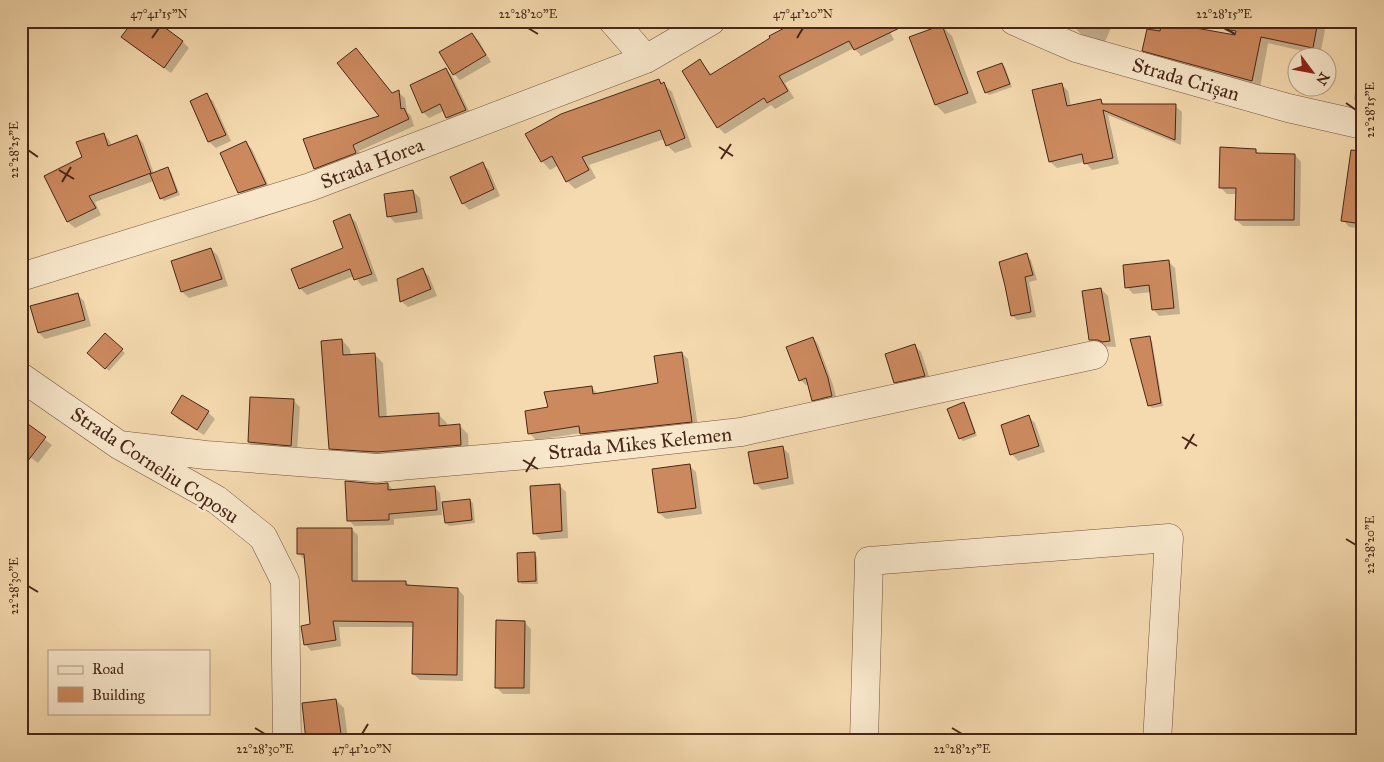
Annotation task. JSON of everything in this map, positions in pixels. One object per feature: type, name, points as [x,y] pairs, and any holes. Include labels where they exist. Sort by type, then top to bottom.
[{"type":"street","points":[[613,21],[646,60]]},
{"type":"street","name":"Strada Horea","points":[[21,277],[310,187],[646,60],[711,21]]},
{"type":"street","name":"Strada Crișan","points":[[1014,21],[1076,48],[1288,108],[1363,125]]},
{"type":"street","name":"Strada Mikes Kelemen","points":[[119,445],[206,455],[377,468],[561,452],[741,432],[1094,355]]},
{"type":"street","name":"Strada Corneliu Coposu","points":[[21,377],[119,445],[217,500],[263,537],[285,581],[287,741]]},
{"type":"street","points":[[864,741],[869,561],[1168,538],[1157,741]]},
{"type":"building","points":[[133,21],[156,21],[183,41],[164,68],[121,37]]},
{"type":"building","points":[[798,21],[914,21],[854,50],[849,41],[779,76],[788,91],[767,103],[764,98],[717,128],[682,71],[700,59],[710,75],[770,38],[769,36]]},
{"type":"building","points":[[1162,21],[1191,21],[1190,27],[1235,35],[1236,31],[1228,30],[1229,21],[1318,21],[1313,48],[1261,37],[1252,81],[1142,51],[1147,29],[1160,31]]},
{"type":"building","points":[[942,25],[968,93],[935,105],[909,37]]},
{"type":"building","points":[[472,33],[486,55],[453,75],[439,52]]},
{"type":"building","points":[[356,48],[392,93],[399,90],[401,109],[404,108],[409,119],[353,145],[356,153],[314,169],[303,139],[379,116],[337,63]]},
{"type":"building","points":[[1002,63],[1010,84],[985,93],[977,72]]},
{"type":"building","points":[[446,68],[466,110],[446,118],[440,104],[422,113],[410,85]]},
{"type":"building","points":[[659,79],[661,84],[664,82],[685,138],[666,146],[660,130],[582,157],[589,170],[566,182],[552,156],[541,162],[525,134],[561,114]]},
{"type":"building","points":[[1062,83],[1067,106],[1101,99],[1102,104],[1176,104],[1175,140],[1103,110],[1113,158],[1084,164],[1082,154],[1049,162],[1032,90]]},
{"type":"building","points":[[207,93],[226,135],[208,142],[190,101]]},
{"type":"building","points":[[104,133],[108,146],[137,135],[151,173],[89,196],[96,208],[67,222],[44,176],[82,157],[76,142]]},
{"type":"building","points":[[246,141],[266,184],[238,193],[220,153]]},
{"type":"building","points":[[1220,147],[1256,149],[1256,153],[1295,154],[1294,220],[1235,220],[1236,188],[1219,188]]},
{"type":"building","points":[[1351,150],[1363,151],[1363,224],[1341,221]]},
{"type":"building","points":[[483,162],[494,189],[462,204],[450,177]]},
{"type":"building","points":[[168,167],[177,192],[160,199],[150,174]]},
{"type":"building","points":[[413,190],[417,212],[387,217],[384,194]]},
{"type":"building","points":[[350,214],[372,274],[354,280],[350,269],[299,289],[291,269],[343,248],[333,221]]},
{"type":"building","points":[[211,248],[222,279],[181,292],[171,261]]},
{"type":"building","points":[[1027,253],[1033,275],[1025,277],[1031,312],[1011,316],[999,262]]},
{"type":"building","points":[[1169,260],[1174,308],[1152,310],[1149,285],[1125,288],[1123,265]]},
{"type":"building","points":[[423,268],[431,289],[400,302],[397,279]]},
{"type":"building","points":[[1101,288],[1110,341],[1102,342],[1089,340],[1082,291]]},
{"type":"building","points":[[78,293],[85,320],[38,333],[30,306]]},
{"type":"building","points":[[105,333],[123,349],[105,369],[87,353]]},
{"type":"building","points":[[1150,336],[1161,403],[1148,406],[1130,339]]},
{"type":"building","points":[[813,337],[828,378],[832,396],[812,401],[806,378],[799,381],[786,347]]},
{"type":"building","points":[[342,339],[343,355],[375,353],[379,417],[439,413],[439,426],[460,424],[461,445],[377,452],[329,449],[321,341]]},
{"type":"building","points":[[915,344],[925,376],[894,383],[885,354]]},
{"type":"building","points":[[682,352],[692,422],[580,434],[579,426],[528,434],[525,411],[548,407],[544,392],[592,386],[593,394],[658,383],[654,356]]},
{"type":"building","points":[[182,395],[209,411],[197,430],[171,413]]},
{"type":"building","points":[[250,397],[294,399],[291,446],[248,442]]},
{"type":"building","points":[[964,402],[975,433],[959,439],[947,409]]},
{"type":"building","points":[[1029,415],[1039,446],[1010,455],[1001,425]]},
{"type":"building","points":[[21,419],[46,437],[21,470]]},
{"type":"building","points":[[783,446],[788,478],[754,484],[748,452]]},
{"type":"building","points":[[690,464],[696,508],[658,513],[652,469]]},
{"type":"building","points":[[345,481],[376,484],[388,483],[388,490],[435,486],[437,510],[389,514],[389,520],[347,521]]},
{"type":"building","points":[[560,484],[562,531],[533,534],[530,486]]},
{"type":"building","points":[[470,499],[472,520],[445,523],[442,502]]},
{"type":"building","points":[[297,528],[352,528],[352,581],[406,581],[406,585],[458,588],[457,675],[412,674],[413,622],[333,621],[336,640],[304,645],[301,626],[310,624],[304,554],[297,554]]},
{"type":"building","points":[[535,552],[536,581],[518,582],[517,553]]},
{"type":"building","points":[[496,620],[525,621],[524,688],[495,688]]},
{"type":"building","points":[[336,699],[342,741],[306,741],[302,703]]}]
